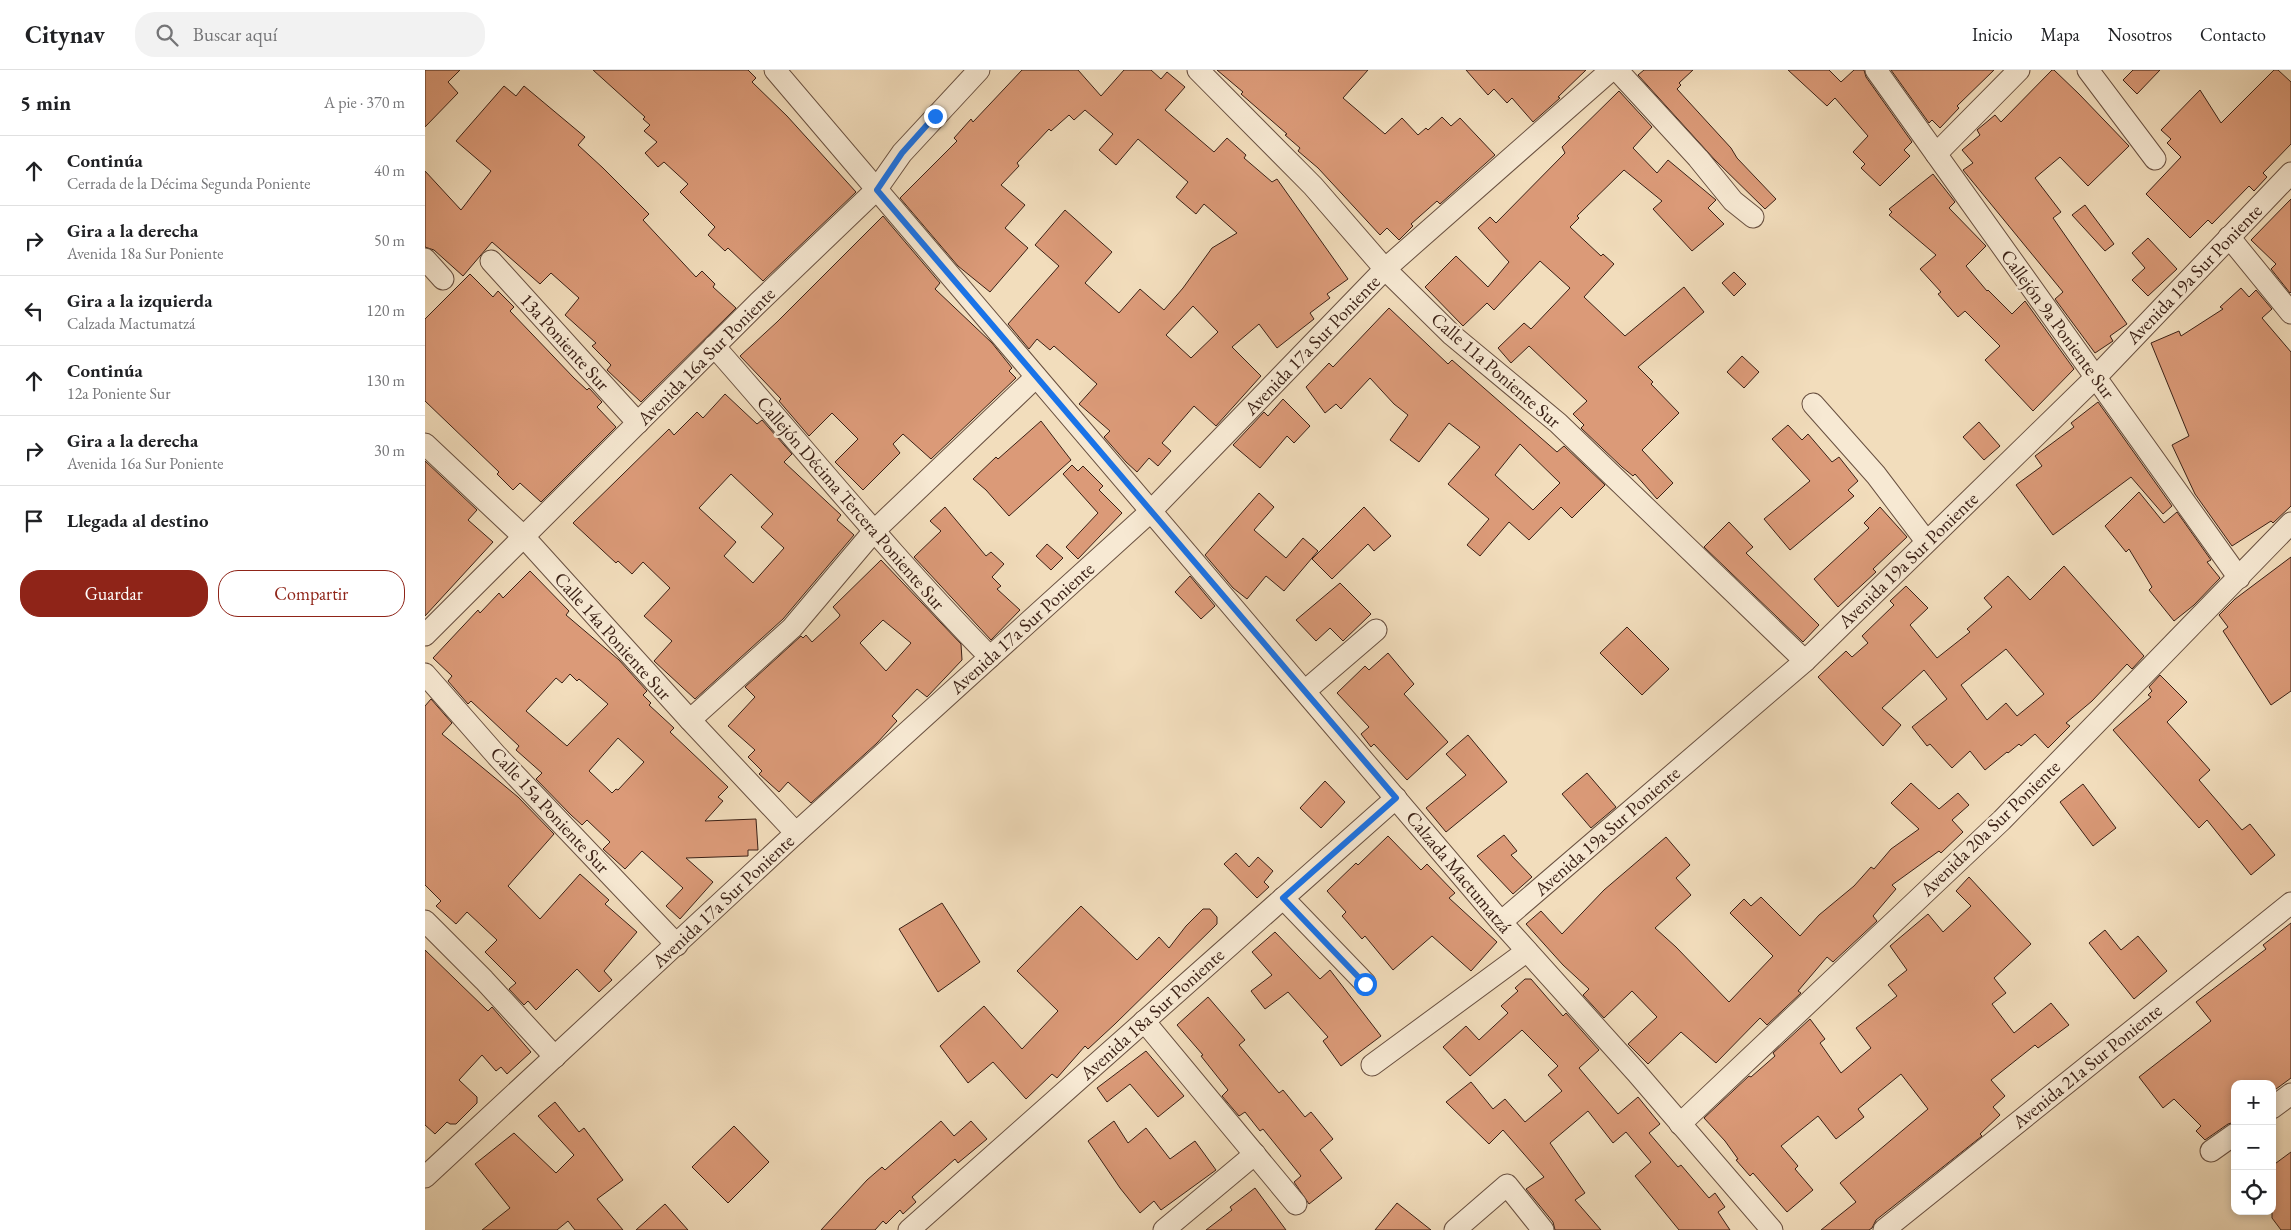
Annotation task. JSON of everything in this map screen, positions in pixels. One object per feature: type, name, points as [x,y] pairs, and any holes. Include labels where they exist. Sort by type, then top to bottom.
[{"type":"street","name":"Calzada Mactumatzá","points":[[775,70],[1501,922],[1636,1072],[1771,1230]]},
{"type":"street","name":"Avenida 16a Sur Poniente","points":[[425,635],[714,346],[877,190],[902,153],[979,70]]},
{"type":"street","name":"Calle 11a Poniente Sur","points":[[1198,70],[1313,186],[1385,269],[1452,335],[1558,423],[1805,660]]},
{"type":"street","name":"Avenida 17a Sur Poniente","points":[[428,1168],[555,1057],[796,832],[1150,512],[1385,269],[1611,70]]},
{"type":"street","points":[[1617,70],[1698,158],[1733,200],[1753,217]]},
{"type":"street","name":"Callejón 9a Poniente Sur","points":[[1876,70],[2239,578]]},
{"type":"street","points":[[1936,154],[2019,70]]},
{"type":"street","points":[[2088,70],[2155,159]]},
{"type":"street","name":"Avenida 19a Sur Poniente","points":[[1501,922],[1805,660],[2096,377],[2291,173]]},
{"type":"street","points":[[2229,237],[2291,313]]},
{"type":"street","points":[[425,259],[443,279]]},
{"type":"street","name":"13a Poniente Sur","points":[[491,261],[639,423]]},
{"type":"street","name":"Callejón Décima Tercera Poniente Sur","points":[[714,346],[814,459],[932,598],[990,657]]},
{"type":"street","points":[[690,720],[792,628],[874,531],[1036,377]]},
{"type":"street","points":[[1813,404],[1876,475],[1926,541]]},
{"type":"street","name":"Calle 14a Poniente Sur","points":[[425,444],[524,537],[690,720],[796,832]]},
{"type":"street","name":"Avenida 20a Sur Poniente","points":[[1680,1124],[2002,820],[2239,578],[2288,533]]},
{"type":"street","points":[[1305,692],[1376,630]]},
{"type":"street","name":"Calle 15a Poniente Sur","points":[[425,674],[497,756],[677,945]]},
{"type":"street","name":"Avenida 18a Sur Poniente","points":[[909,1230],[1396,798]]},
{"type":"street","points":[[1283,898],[1365,984]]},
{"type":"street","name":"Avenida 21a Sur Poniente","points":[[1884,1230],[2291,903]]},
{"type":"street","points":[[425,921],[484,980],[555,1057]]},
{"type":"street","points":[[1371,1065],[1527,951]]},
{"type":"street","points":[[1145,1021],[1296,1204]]},
{"type":"street","points":[[2276,1105],[2291,1094]]},
{"type":"street","points":[[2211,1151],[2231,1137]]},
{"type":"street","points":[[1163,1230],[1255,1154]]},
{"type":"street","points":[[1455,1230],[1507,1185],[1543,1230]]},
{"type":"building","points":[[425,70],[460,70],[448,82],[458,93],[425,127]]},
{"type":"building","points":[[593,70],[748,70],[756,78],[752,82],[787,116],[856,192],[763,281],[728,248],[725,251],[708,235],[715,227],[680,192],[688,184],[664,162],[658,167],[645,153],[657,142],[644,131],[650,125],[643,119],[645,117]]},
{"type":"building","points":[[1022,70],[1078,70],[1101,96],[1124,70],[1151,70],[1161,79],[1167,72],[1185,87],[1165,110],[1214,152],[1227,138],[1246,155],[1244,158],[1272,182],[1277,179],[1348,279],[1327,294],[1330,298],[1310,313],[1314,319],[1277,348],[1259,324],[1232,347],[1261,376],[1216,426],[1194,406],[1162,443],[1171,451],[1158,466],[1149,458],[1137,472],[1104,437],[1110,431],[1079,404],[1097,384],[1054,346],[1050,350],[1037,339],[1029,349],[1008,324],[1059,266],[1035,245],[1065,210],[1112,252],[1085,283],[1119,313],[1140,289],[1164,310],[1183,288],[1212,248],[1237,233],[1204,204],[1196,214],[1176,197],[1188,182],[1138,139],[1116,165],[1099,150],[1113,134],[1085,110],[1074,120],[1069,115],[1051,131],[1049,129],[1017,163],[1019,166],[1001,185],[1025,205],[1005,228],[1028,248],[990,292],[958,266],[900,198],[957,141],[954,138],[971,119],[973,122]],"holes":[[[1193,306],[1218,332],[1191,358],[1166,335]]]},
{"type":"building","points":[[1217,70],[1368,70],[1343,98],[1385,134],[1402,118],[1418,135],[1426,128],[1428,130],[1442,117],[1451,126],[1460,118],[1495,155],[1440,204],[1437,201],[1411,224],[1413,226],[1399,240],[1387,228],[1380,235],[1318,168],[1298,151],[1300,148],[1285,135],[1287,134],[1241,94],[1243,92]]},
{"type":"building","points":[[1466,70],[1586,70],[1558,97],[1560,98],[1533,122],[1512,98],[1507,103],[1494,89],[1488,95]]},
{"type":"building","points":[[1644,70],[1693,70],[1679,83],[1681,85],[1677,89],[1731,148],[1737,158],[1776,199],[1765,209],[1715,160],[1638,75]]},
{"type":"building","points":[[1788,70],[1829,70],[1841,82],[1854,70],[1864,70],[1866,77],[1912,142],[1904,150],[1910,156],[1880,186],[1861,168],[1865,164],[1853,152],[1868,136],[1835,98],[1827,106]]},
{"type":"building","points":[[1891,70],[1994,70],[1957,106],[1959,108],[1940,128],[1932,120],[1929,123]]},
{"type":"building","points":[[2052,70],[2079,94],[2129,146],[2088,186],[2060,157],[2035,178],[2061,212],[2053,218],[2127,324],[2110,336],[2113,341],[2095,353],[2055,299],[2063,292],[1963,170],[1973,163],[1962,150],[1980,135],[1977,130],[1995,115],[2001,122]]},
{"type":"building","points":[[2133,70],[2160,70],[2137,94],[2123,80]]},
{"type":"building","points":[[2274,70],[2278,70],[2291,82],[2291,144],[2263,173],[2267,177],[2254,191],[2249,186],[2212,224],[2208,220],[2190,238],[2146,194],[2181,157],[2167,143],[2171,139],[2161,130],[2200,90],[2221,123]]},
{"type":"building","points":[[504,86],[516,96],[524,86],[585,137],[578,145],[649,214],[643,220],[696,277],[702,271],[715,284],[713,287],[736,308],[641,402],[607,370],[611,365],[592,346],[596,343],[565,315],[579,298],[551,273],[540,284],[492,242],[463,276],[434,250],[425,247],[425,171],[461,210],[491,171],[456,141]]},
{"type":"building","points":[[1619,91],[1652,127],[1633,148],[1657,173],[1668,160],[1716,200],[1708,208],[1724,224],[1692,251],[1653,209],[1662,201],[1624,170],[1577,216],[1579,218],[1570,227],[1601,256],[1603,254],[1614,264],[1584,297],[1625,336],[1684,287],[1704,312],[1638,367],[1653,382],[1651,384],[1679,413],[1642,450],[1673,483],[1657,499],[1635,474],[1633,476],[1622,467],[1581,428],[1584,425],[1573,414],[1587,401],[1529,346],[1511,363],[1498,348],[1524,323],[1531,329],[1570,288],[1540,261],[1494,310],[1487,303],[1463,326],[1425,287],[1456,256],[1488,287],[1509,262],[1478,228],[1490,217],[1496,223],[1565,153],[1562,147]]},
{"type":"building","points":[[1933,174],[1955,202],[1949,208],[1986,246],[1966,266],[1987,291],[2012,314],[2025,301],[2074,369],[2033,411],[1985,360],[2000,346],[1965,311],[1958,317],[1938,294],[1941,292],[1920,269],[1936,255],[1889,215],[1892,212],[1889,209]]},
{"type":"building","points":[[2291,199],[2290,293],[2271,269],[2276,264],[2251,240]]},
{"type":"building","points":[[2085,205],[2114,244],[2105,251],[2072,215]]},
{"type":"building","points":[[883,216],[940,283],[935,289],[992,343],[1012,368],[1009,371],[1016,378],[931,459],[903,434],[893,444],[900,453],[863,490],[835,462],[858,439],[832,413],[809,436],[779,401],[781,399],[740,356],[777,322]]},
{"type":"building","points":[[2148,238],[2177,269],[2148,296],[2132,280],[2145,268],[2132,253]]},
{"type":"building","points":[[1734,272],[1746,284],[1734,296],[1722,283]]},
{"type":"building","points":[[470,274],[493,297],[498,291],[514,307],[510,311],[574,378],[587,390],[589,388],[602,402],[597,407],[616,427],[541,502],[520,483],[513,490],[497,474],[499,472],[425,401],[425,319]]},
{"type":"building","points":[[2241,288],[2249,297],[2256,290],[2272,309],[2262,318],[2291,352],[2291,506],[2273,523],[2271,521],[2232,546],[2195,494],[2172,445],[2189,436],[2151,343],[2179,331],[2181,336],[2223,309],[2220,307]]},
{"type":"building","points":[[1389,308],[1448,364],[1452,360],[1557,452],[1564,446],[1605,485],[1572,518],[1561,507],[1529,540],[1509,522],[1480,556],[1467,545],[1489,519],[1448,484],[1480,447],[1449,423],[1419,462],[1390,440],[1408,415],[1394,404],[1370,378],[1341,409],[1336,404],[1325,413],[1306,387],[1329,363],[1333,367]],"holes":[[[1520,444],[1560,483],[1533,510],[1495,475]]]},
{"type":"building","points":[[1742,356],[1759,372],[1744,388],[1727,372]]},
{"type":"building","points":[[725,394],[757,424],[762,420],[792,454],[784,462],[841,515],[837,520],[854,535],[783,619],[695,699],[654,661],[672,641],[644,616],[670,588],[643,562],[632,574],[618,561],[616,563],[573,523],[669,429],[674,435],[697,412],[703,418]],"holes":[[[731,474],[773,514],[761,527],[784,548],[753,583],[724,556],[736,542],[699,508]]]},
{"type":"building","points":[[1283,399],[1310,426],[1294,443],[1287,436],[1260,468],[1233,445],[1264,412],[1268,416]]},
{"type":"building","points":[[2098,402],[2172,506],[2163,514],[2131,477],[2053,535],[2016,485],[2042,466],[2035,456],[2074,427],[2071,423]]},
{"type":"building","points":[[1041,421],[1071,460],[1009,516],[986,490],[973,479],[996,457],[998,459]]},
{"type":"building","points":[[1979,422],[2000,446],[1984,460],[1963,437]]},
{"type":"building","points":[[1788,425],[1802,440],[1808,434],[1832,462],[1839,457],[1858,481],[1848,490],[1854,496],[1790,550],[1764,519],[1810,481],[1772,439]]},
{"type":"building","points":[[425,461],[477,510],[468,520],[493,542],[425,616]]},
{"type":"building","points":[[1072,465],[1078,471],[1083,466],[1103,486],[1099,490],[1122,513],[1078,559],[1066,547],[1098,513],[1063,474]]},
{"type":"building","points":[[2139,492],[2164,523],[2177,512],[2211,560],[2207,562],[2220,578],[2194,605],[2174,621],[2149,590],[2152,587],[2129,549],[2126,552],[2105,526]]},
{"type":"building","points":[[1259,493],[1274,507],[1254,530],[1286,558],[1303,538],[1318,551],[1284,591],[1266,576],[1247,599],[1233,588],[1205,555]]},
{"type":"building","points":[[945,507],[986,556],[991,552],[1004,564],[992,577],[1001,586],[997,589],[1020,610],[991,640],[914,557],[941,531],[930,521]]},
{"type":"building","points":[[1364,507],[1391,536],[1374,551],[1368,544],[1332,579],[1312,559]]},
{"type":"building","points":[[1880,507],[1907,537],[1873,569],[1876,572],[1838,607],[1814,579],[1869,528],[1864,523]]},
{"type":"building","points":[[1729,522],[1753,547],[1746,553],[1819,625],[1803,642],[1704,547]]},
{"type":"building","points":[[1047,544],[1063,558],[1051,570],[1036,556]]},
{"type":"building","points":[[2291,557],[2291,691],[2271,705],[2223,631],[2228,627],[2219,615],[2235,599]]},
{"type":"building","points":[[881,560],[961,644],[962,660],[927,697],[917,689],[892,716],[897,721],[877,743],[811,803],[788,782],[779,792],[759,774],[762,771],[748,757],[755,750],[728,726],[755,697],[745,687],[801,636],[803,638],[806,635],[812,642],[839,617],[840,615],[833,607]],"holes":[[[883,620],[911,643],[886,671],[860,643]]]},
{"type":"building","points":[[2064,566],[2144,656],[2132,669],[2127,664],[2092,701],[2066,723],[2070,726],[2048,748],[2035,734],[2021,746],[2019,744],[2007,752],[1985,770],[1970,751],[1952,768],[1930,744],[1927,746],[1912,727],[1947,699],[1924,670],[1882,708],[1901,725],[1883,746],[1818,677],[1846,651],[1852,657],[1868,643],[1862,636],[1894,605],[1890,601],[1906,586],[1928,608],[1910,625],[1937,658],[1970,632],[1967,629],[1992,607],[1984,598],[2008,576],[2030,600]],"holes":[[[2006,649],[2044,694],[2017,716],[2006,703],[1987,720],[1961,685]]]},
{"type":"building","points":[[530,571],[569,611],[566,615],[619,660],[647,691],[643,695],[651,703],[649,705],[674,728],[670,732],[728,787],[718,797],[723,801],[705,821],[756,819],[758,850],[748,850],[748,856],[686,858],[713,882],[680,919],[666,906],[683,888],[642,851],[625,869],[603,849],[610,842],[587,820],[582,825],[536,779],[542,773],[516,750],[519,746],[471,701],[468,704],[448,681],[452,676],[433,658],[478,610],[480,613],[499,593],[503,598]],"holes":[[[570,674],[577,681],[579,679],[608,704],[567,746],[526,711],[556,678],[562,683]],[[618,738],[644,762],[618,790],[616,789],[612,793],[589,771]]]},
{"type":"building","points":[[1190,576],[1215,606],[1201,619],[1175,592]]},
{"type":"building","points":[[1340,583],[1371,614],[1343,641],[1330,628],[1316,641],[1296,620]]},
{"type":"building","points":[[1627,627],[1669,669],[1642,695],[1600,653]]},
{"type":"building","points":[[1388,653],[1414,684],[1404,694],[1448,742],[1407,780],[1374,744],[1371,747],[1361,734],[1369,727],[1337,693],[1365,666],[1369,670]]},
{"type":"building","points":[[2160,675],[2187,702],[2167,722],[2210,770],[2199,780],[2242,830],[2250,824],[2275,855],[2251,875],[2207,820],[2199,828],[2113,730],[2151,697],[2148,695],[2152,691],[2149,687]]},
{"type":"building","points":[[431,699],[452,723],[442,734],[518,797],[554,834],[508,886],[540,919],[580,874],[609,900],[605,904],[637,932],[604,971],[612,980],[599,992],[577,969],[536,1010],[528,1001],[524,1005],[509,989],[516,983],[485,952],[497,940],[467,912],[456,924],[436,906],[441,901],[425,885],[425,706]]},
{"type":"building","points":[[1468,735],[1507,782],[1446,832],[1426,808],[1466,775],[1446,754]]},
{"type":"building","points":[[1587,773],[1616,807],[1591,828],[1562,794]]},
{"type":"building","points":[[1325,781],[1345,802],[1321,828],[1300,808]]},
{"type":"building","points":[[1911,783],[1939,809],[1958,793],[1969,805],[1952,820],[1963,832],[1941,853],[1939,851],[1892,885],[1896,889],[1873,916],[1877,921],[1833,962],[1827,957],[1798,991],[1801,993],[1767,1025],[1760,1018],[1716,1063],[1681,1032],[1648,1064],[1628,1044],[1657,1017],[1632,991],[1604,1018],[1583,995],[1589,989],[1563,965],[1526,924],[1541,911],[1562,934],[1604,890],[1666,837],[1690,865],[1676,878],[1691,895],[1655,928],[1729,1002],[1773,956],[1730,913],[1744,899],[1751,906],[1761,897],[1800,936],[1819,915],[1854,886],[1871,867],[1874,869],[1891,849],[1919,829],[1891,803]]},
{"type":"building","points":[[2083,784],[2116,828],[2093,846],[2060,802]]},
{"type":"building","points":[[1504,835],[1517,851],[1511,855],[1532,877],[1513,894],[1477,856]]},
{"type":"building","points":[[1388,836],[1421,870],[1427,864],[1455,893],[1449,898],[1497,942],[1471,971],[1432,936],[1393,970],[1365,936],[1362,939],[1342,916],[1346,912],[1327,891]]},
{"type":"building","points":[[1236,853],[1249,867],[1258,857],[1273,871],[1264,882],[1269,887],[1257,898],[1224,864]]},
{"type":"building","points":[[1969,877],[2031,944],[1994,978],[2006,993],[1992,1004],[2014,1033],[2051,1003],[2069,1025],[2038,1048],[2035,1045],[1991,1080],[2005,1096],[1993,1107],[2000,1115],[1980,1134],[1982,1136],[1876,1220],[1872,1228],[1869,1230],[1821,1230],[1856,1202],[1840,1183],[1928,1109],[1901,1074],[1858,1109],[1864,1117],[1836,1139],[1818,1116],[1781,1146],[1798,1166],[1795,1169],[1813,1190],[1787,1212],[1753,1173],[1750,1176],[1736,1160],[1738,1159],[1725,1141],[1704,1118],[1749,1076],[1751,1077],[1775,1056],[1773,1053],[1810,1019],[1825,1039],[1820,1043],[1841,1073],[1871,1048],[1856,1028],[1897,996],[1888,985],[1907,970],[1890,946],[1928,914],[1943,932],[1971,906],[1956,891]]},
{"type":"building","points":[[942,903],[980,962],[938,992],[899,929]]},
{"type":"building","points":[[1081,906],[1137,960],[1159,937],[1169,948],[1186,926],[1203,909],[1210,909],[1217,917],[1217,924],[1088,1049],[1085,1046],[1057,1078],[1052,1074],[1026,1099],[993,1062],[968,1083],[940,1046],[984,1006],[1022,1049],[1058,1011],[1017,971]]},
{"type":"building","points":[[2291,923],[2291,1078],[2276,1089],[2276,1080],[2231,1080],[2231,1123],[2205,1140],[2196,1131],[2201,1126],[2174,1099],[2163,1108],[2139,1077],[2211,1021],[2196,1002],[2266,949],[2263,945]]},
{"type":"building","points":[[2105,930],[2121,950],[2138,936],[2167,971],[2134,999],[2089,943]]},
{"type":"building","points":[[1275,932],[1320,979],[1330,970],[1381,1036],[1341,1066],[1323,1041],[1328,1037],[1288,992],[1265,1009],[1251,991],[1272,975],[1252,952]]},
{"type":"building","points":[[425,950],[488,1011],[492,1007],[531,1052],[507,1074],[501,1067],[496,1071],[482,1055],[459,1080],[477,1097],[477,1103],[456,1124],[447,1122],[435,1134],[425,1125]]},
{"type":"building","points":[[1525,979],[1531,979],[1563,1016],[1566,1013],[1599,1050],[1579,1068],[1618,1114],[1638,1097],[1660,1124],[1649,1133],[1678,1167],[1681,1165],[1709,1198],[1715,1193],[1725,1207],[1718,1212],[1730,1230],[1679,1230],[1635,1176],[1651,1162],[1626,1132],[1613,1143],[1588,1111],[1550,1143],[1585,1193],[1575,1200],[1601,1230],[1555,1230],[1553,1222],[1526,1189],[1544,1177],[1503,1130],[1489,1144],[1446,1102],[1471,1082],[1493,1109],[1505,1099],[1525,1122],[1562,1091],[1548,1075],[1558,1066],[1522,1030],[1470,1076],[1443,1047],[1466,1026],[1479,1040],[1508,1013],[1501,1006],[1518,991],[1515,988]]},
{"type":"building","points":[[1208,997],[1245,1040],[1239,1045],[1279,1093],[1283,1090],[1305,1117],[1311,1112],[1333,1139],[1320,1150],[1342,1178],[1309,1204],[1294,1182],[1301,1176],[1263,1129],[1260,1131],[1245,1112],[1239,1116],[1222,1096],[1228,1090],[1201,1056],[1203,1055],[1177,1025]]},
{"type":"building","points":[[1146,1051],[1184,1096],[1158,1117],[1130,1084],[1107,1102],[1097,1088]]},
{"type":"building","points":[[555,1102],[579,1132],[584,1128],[623,1180],[597,1199],[623,1230],[575,1230],[568,1221],[557,1230],[482,1230],[510,1208],[475,1164],[514,1133],[556,1173],[574,1155],[538,1116]]},
{"type":"building","points":[[941,1121],[954,1136],[971,1121],[987,1139],[958,1163],[955,1159],[912,1197],[916,1202],[903,1214],[900,1210],[886,1224],[883,1221],[875,1230],[821,1230],[867,1180],[882,1167],[885,1170]]},
{"type":"building","points":[[1114,1121],[1128,1143],[1146,1128],[1170,1159],[1195,1141],[1216,1170],[1161,1210],[1154,1201],[1140,1213],[1120,1188],[1088,1141]]},
{"type":"building","points":[[734,1126],[769,1162],[728,1203],[692,1167]]},
{"type":"building","points":[[2291,1152],[2291,1230],[2281,1230],[2272,1218],[2272,1215],[2276,1215],[2276,1163]]},
{"type":"building","points":[[1255,1188],[1286,1230],[1206,1230],[1232,1210],[1230,1207]]},
{"type":"building","points":[[1397,1203],[1431,1230],[1375,1230]]},
{"type":"building","points":[[665,1204],[688,1230],[636,1230]]},
{"type":"route","points":[[935,116],[902,153],[877,190],[1396,798],[1283,898],[1365,984]]}]
